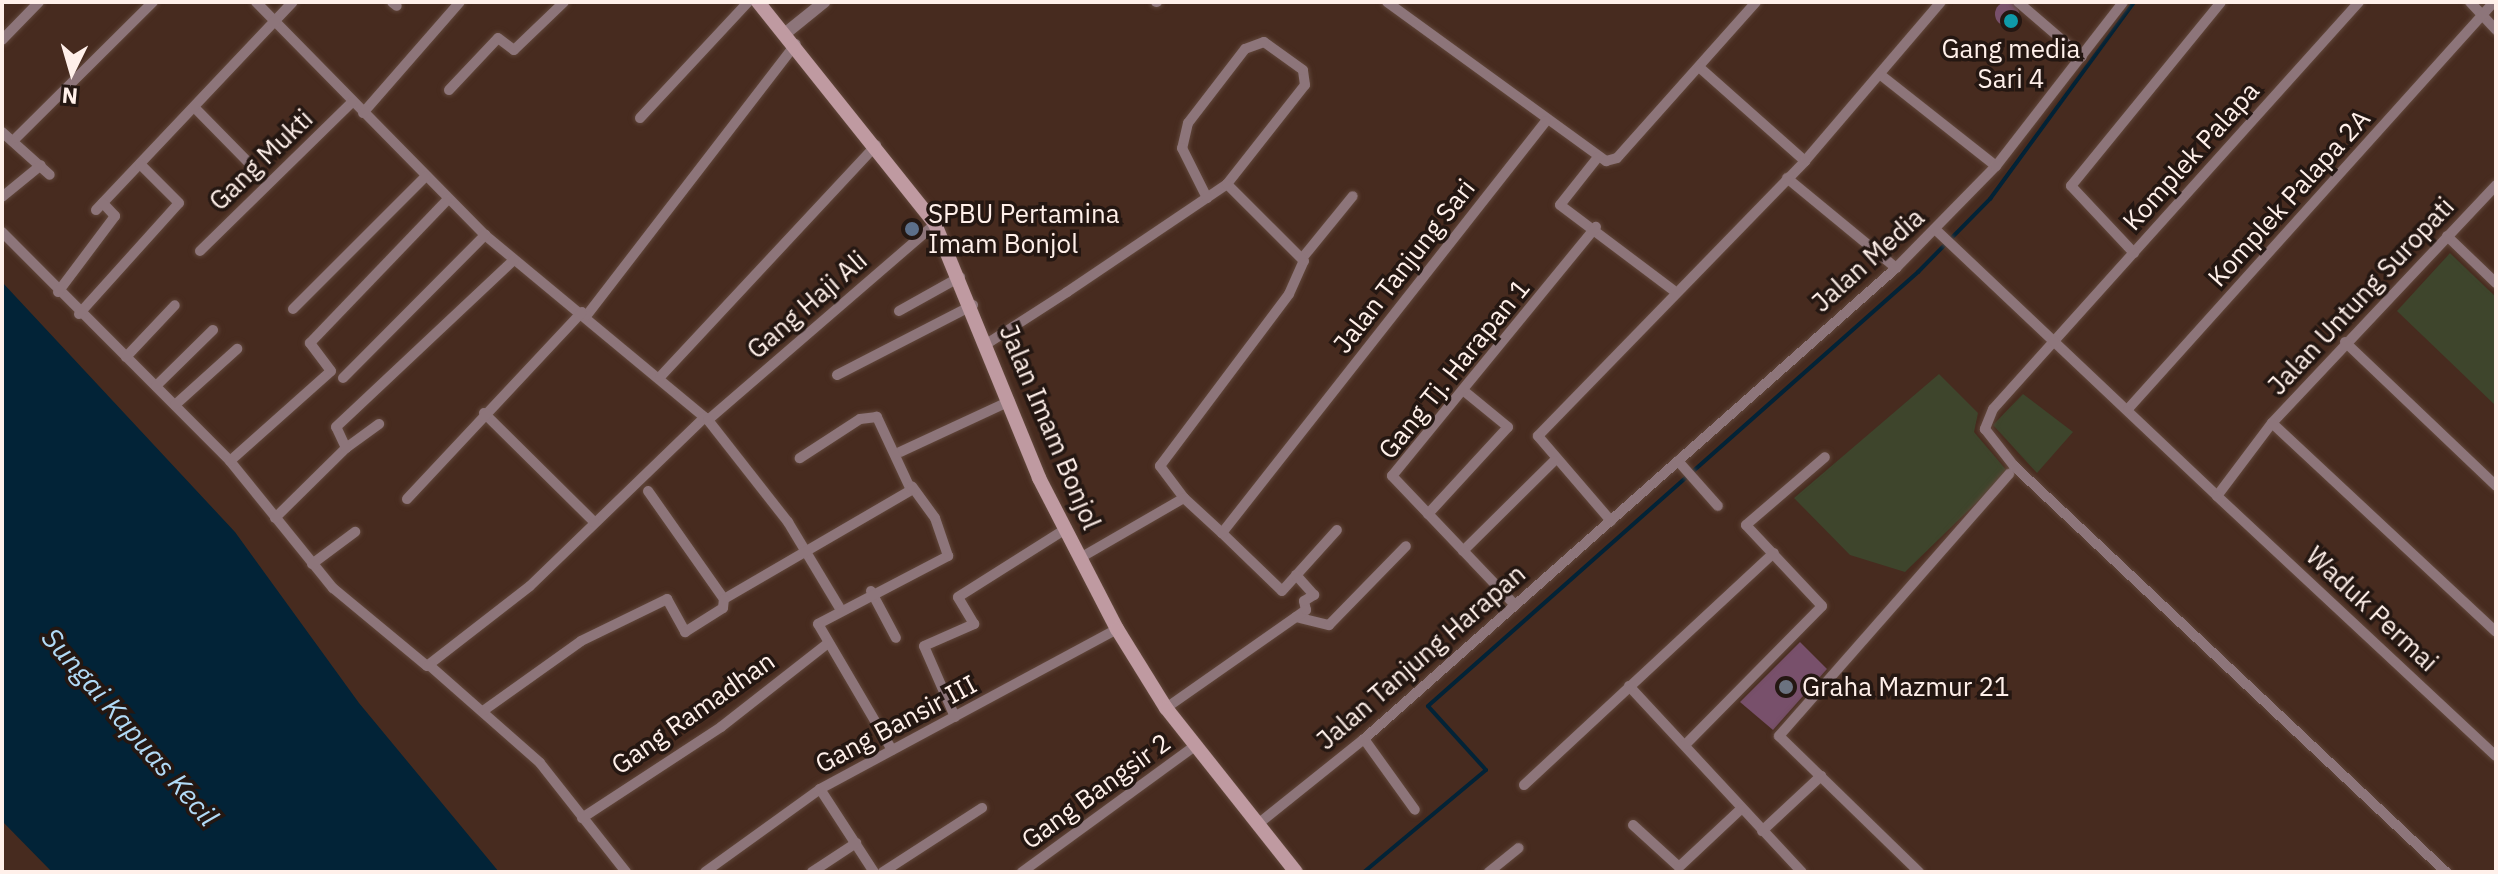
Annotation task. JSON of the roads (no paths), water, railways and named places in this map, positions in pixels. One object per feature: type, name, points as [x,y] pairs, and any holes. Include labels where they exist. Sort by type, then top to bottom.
[{"type":"main road","name":"Jalan Imam Bonjol","points":[[758,2],[787,32],[935,224],[962,276],[1064,530],[1117,629],[1166,708],[1296,872]]},
{"type":"street","points":[[2,40],[39,2]]},
{"type":"street","points":[[16,138],[153,2]]},
{"type":"street","points":[[256,2],[447,200],[514,260],[584,314],[706,418],[810,553],[839,607]]},
{"type":"street","points":[[58,292],[115,216],[99,206],[293,2]]},
{"type":"street","points":[[363,113],[460,2]]},
{"type":"street","points":[[449,90],[498,38],[514,50],[564,2]]},
{"type":"street","points":[[640,118],[748,2]]},
{"type":"street","points":[[787,32],[824,2]]},
{"type":"street","points":[[1387,2],[1598,157],[1617,158],[1756,2]]},
{"type":"street","points":[[1611,521],[1554,461],[1538,436],[1673,290],[1805,161],[1882,76],[1941,2]]},
{"type":"street","points":[[2018,2],[2082,57]]},
{"type":"street","points":[[2134,253],[2070,188],[2221,2]]},
{"type":"street","name":"Komplek Palapa","points":[[2359,2],[2058,342],[1993,409],[1987,436],[2446,872]]},
{"type":"street","points":[[2470,2],[2496,30]]},
{"type":"street","name":"Komplek Palapa 2A","points":[[2128,409],[2494,2]]},
{"type":"street","name":"Jalan Media","points":[[1611,521],[1938,231],[1996,166],[2082,57],[2120,3]]},
{"type":"street","points":[[988,343],[1207,198],[1227,184],[1305,85],[1303,70],[1259,41],[1245,49],[1188,123],[1182,148],[1207,198]]},
{"type":"street","points":[[407,499],[484,413],[584,314],[796,44]]},
{"type":"street","points":[[1699,67],[1805,161]]},
{"type":"street","points":[[1882,76],[1996,166]]},
{"type":"street","name":"Gang Mukti","points":[[200,251],[352,102]]},
{"type":"street","points":[[194,107],[257,171]]},
{"type":"street","name":"Jalan Tanjung Sari","points":[[1222,533],[1546,121]]},
{"type":"street","points":[[2,132],[16,138],[50,175]]},
{"type":"street","points":[[660,377],[876,145]]},
{"type":"street","points":[[1598,157],[1560,205],[1596,227],[1673,290]]},
{"type":"street","points":[[79,314],[179,203],[140,164]]},
{"type":"street","points":[[2,197],[41,165]]},
{"type":"street","points":[[293,309],[425,177]]},
{"type":"street","points":[[1787,178],[1896,268]]},
{"type":"street","points":[[1227,184],[1304,256]]},
{"type":"street","name":"Jalan Untung Suropati","points":[[2496,185],[2272,423],[2496,632]]},
{"type":"street","points":[[1337,530],[1282,591],[1184,498],[1160,466],[1289,294],[1304,256],[1353,196]]},
{"type":"street","points":[[230,461],[331,371],[310,343],[447,200]]},
{"type":"street","name":"Gang Haji Ali","points":[[429,665],[530,586],[706,418],[935,224]]},
{"type":"street","name":"Gang Tj. Harapan 1","points":[[1514,604],[1392,476],[1596,227]]},
{"type":"street","name":"Waduk Permai","points":[[1938,231],[2496,756]]},
{"type":"street","points":[[2,232],[79,314],[230,461],[312,564],[382,633],[429,665],[540,763],[626,872]]},
{"type":"street","points":[[343,378],[485,235]]},
{"type":"street","points":[[2447,236],[2496,283]]},
{"type":"street","points":[[346,448],[336,427],[514,260]]},
{"type":"street","points":[[899,311],[962,276]]},
{"type":"street","points":[[126,357],[175,305]]},
{"type":"street","points":[[837,375],[973,305]]},
{"type":"street","points":[[156,386],[213,330]]},
{"type":"street","points":[[2345,342],[2496,486]]},
{"type":"street","points":[[175,405],[237,349]]},
{"type":"street","points":[[1428,514],[1508,427],[1464,391]]},
{"type":"street","points":[[900,452],[1010,401]]},
{"type":"street","points":[[484,413],[594,522]]},
{"type":"street","points":[[800,458],[872,415],[900,452],[912,486],[935,518],[948,556],[871,591],[818,621],[892,750]]},
{"type":"street","points":[[2217,496],[2272,423]]},
{"type":"street","points":[[275,518],[314,475],[379,424]]},
{"type":"street","points":[[1685,745],[1822,606],[1774,553],[1748,533],[1748,520],[1825,457]]},
{"type":"street","points":[[1463,551],[1554,461]]},
{"type":"street","points":[[1679,462],[1718,506]]},
{"type":"street","points":[[1919,872],[1779,736],[2009,474]]},
{"type":"street","points":[[724,599],[810,553],[912,486]]},
{"type":"street","points":[[483,711],[581,641],[667,599],[685,632],[723,608],[724,599],[648,491]]},
{"type":"street","points":[[1080,558],[1184,498]]},
{"type":"street","name":"Jalan Tanjung Harapan","points":[[1258,824],[1364,739],[1611,521]]},
{"type":"street","points":[[955,717],[924,646],[974,624],[958,597],[1064,530]]},
{"type":"street","points":[[312,564],[355,532]]},
{"type":"street","points":[[1296,617],[1329,625],[1406,546]]},
{"type":"street","points":[[1524,785],[1774,553]]},
{"type":"street","points":[[1166,708],[1306,610],[1304,601],[1314,595],[1296,575]]},
{"type":"street","points":[[871,591],[896,638]]},
{"type":"street","name":"Gang Bansir III","points":[[705,872],[820,789],[1117,629]]},
{"type":"street","name":"Gang Ramadhan","points":[[582,818],[721,727],[828,643]]},
{"type":"street","points":[[1629,686],[1802,872]]},
{"type":"street","points":[[1364,739],[1415,810]]},
{"type":"street","name":"Gang Bangsir 2","points":[[1022,872],[1196,745]]},
{"type":"street","points":[[1762,831],[1821,776]]},
{"type":"street","points":[[820,789],[874,872]]},
{"type":"street","points":[[883,872],[982,808]]},
{"type":"street","points":[[1633,825],[1682,870],[1741,809]]},
{"type":"street","points":[[812,872],[856,843]]},
{"type":"street","points":[[1489,872],[1519,848]]},
{"type":"water","name":"Sungai Kapuas Kecil","points":[[2,282],[235,532],[359,703],[499,872],[52,872],[2,821]]},
{"type":"waterway","points":[[1364,872],[1486,770],[1428,706],[1918,272],[1990,199],[2134,2]]},
{"type":"place","name":"Gang media Sari 4","points":[[2011,21]]},
{"type":"place","name":"SPBU Pertamina Imam Bonjol","points":[[912,229]]},
{"type":"place","name":"Graha Mazmur 21","points":[[1786,687]]}]
